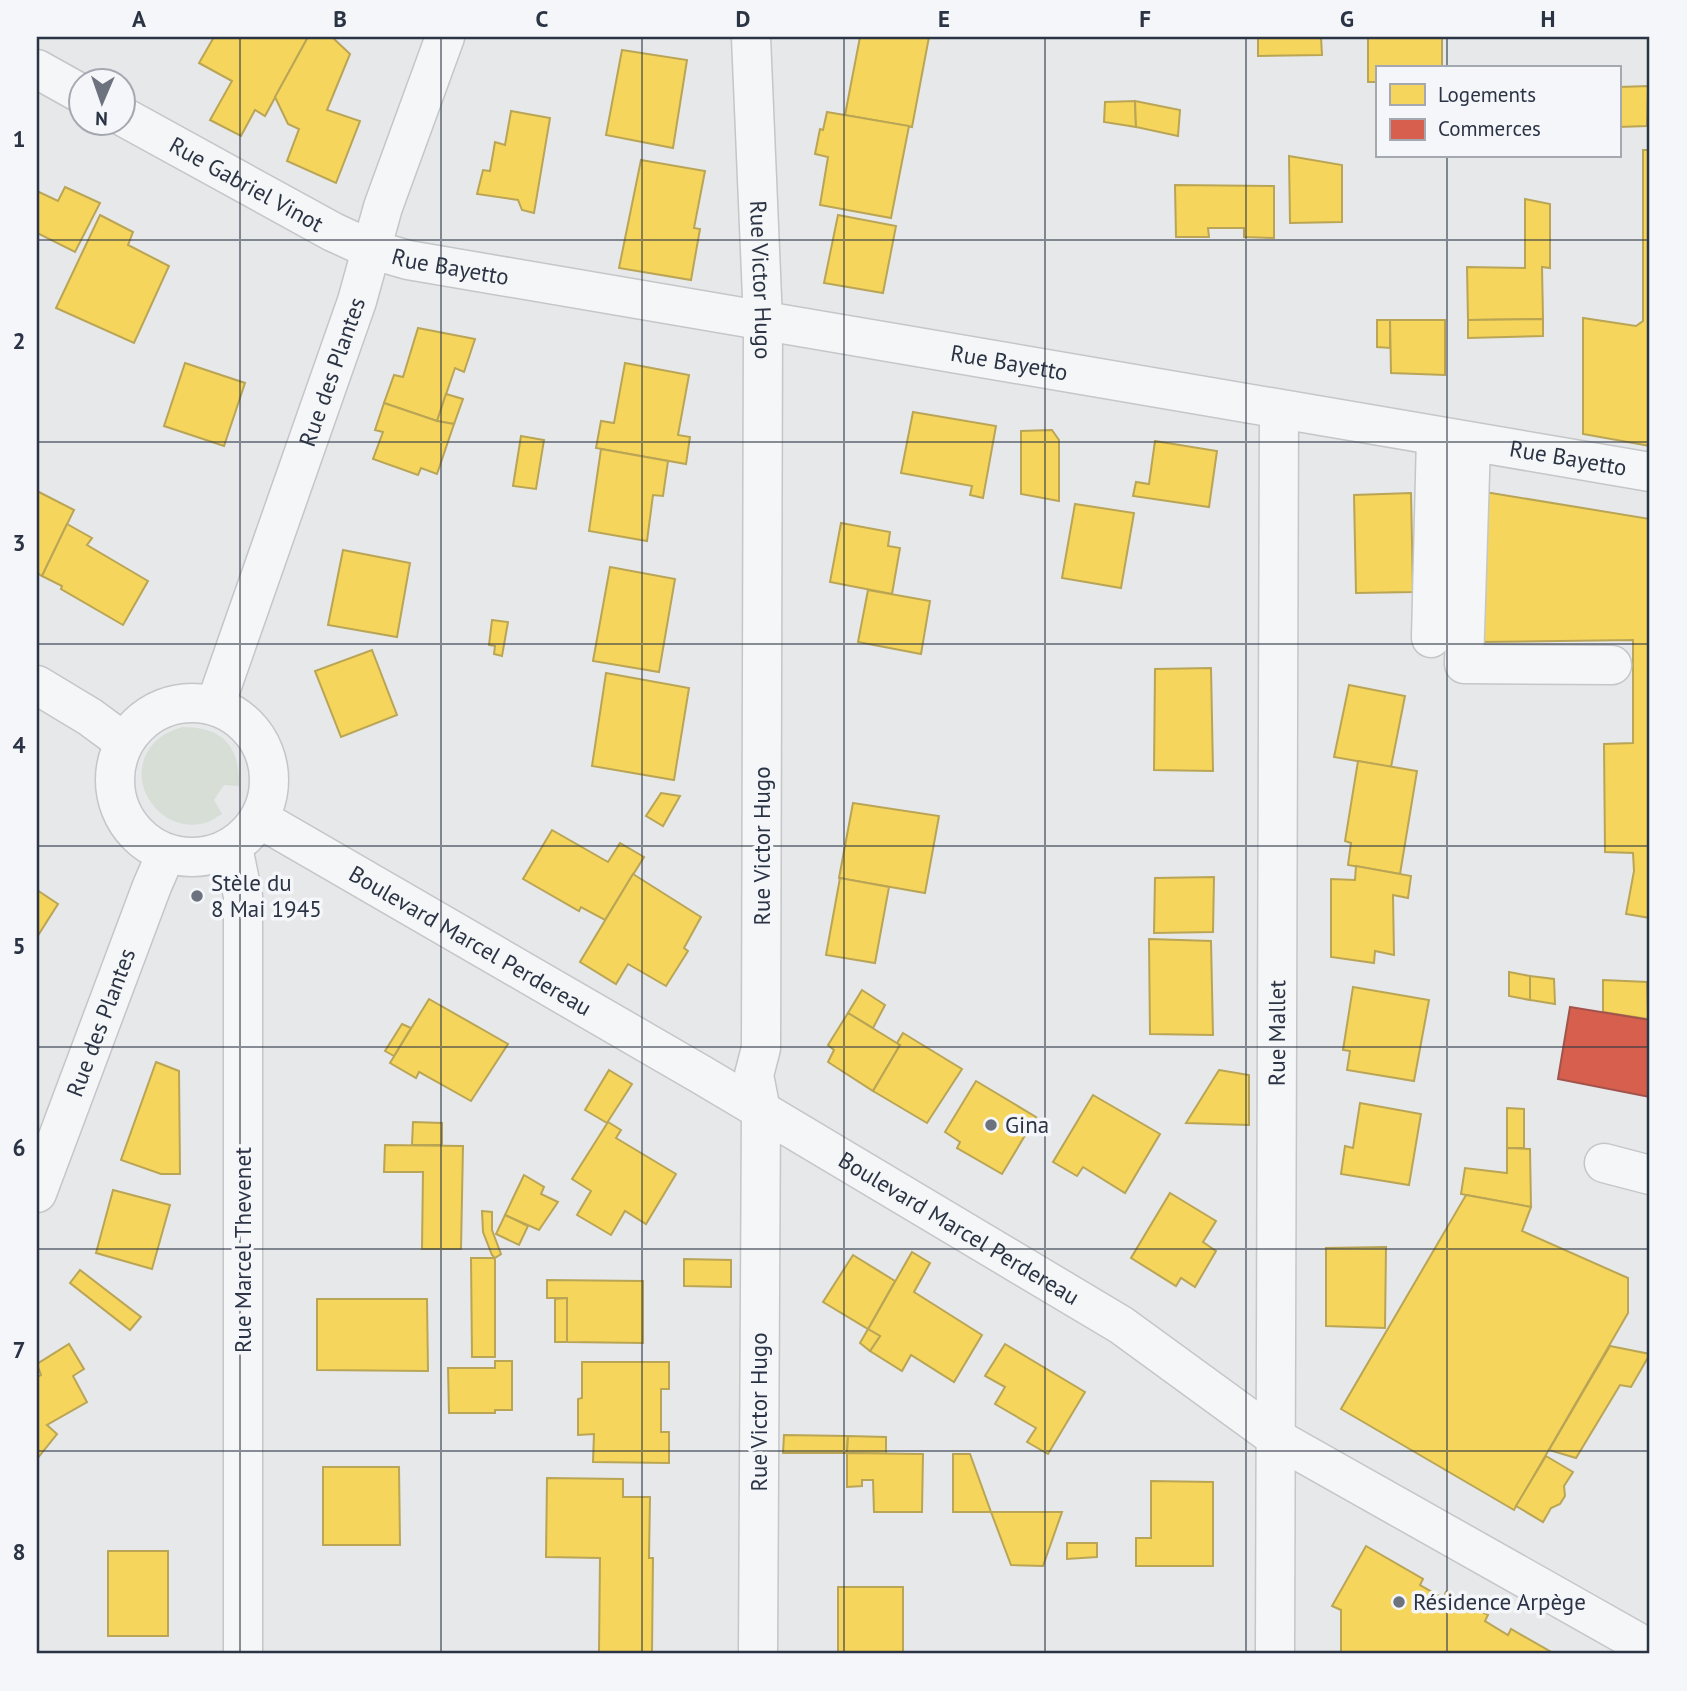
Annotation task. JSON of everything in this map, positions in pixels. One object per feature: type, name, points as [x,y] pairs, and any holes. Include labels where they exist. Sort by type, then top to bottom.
[{"type":"street","name":"Rue des Plantes","points":[[215,706],[357,300],[383,207],[445,37]]},
{"type":"street","name":"Rue Victor Hugo","points":[[751,37],[763,321],[761,1048],[754,1075],[761,1111],[758,1654]]},
{"type":"street","points":[[37,69],[66,85]]},
{"type":"street","name":"Rue Gabriel Vinot","points":[[136,125],[332,232],[370,249]]},
{"type":"street","name":"Rue Bayetto","points":[[370,249],[408,260],[1650,472]]},
{"type":"street","name":"Rue Mallet","points":[[1275,1654],[1279,410]]},
{"type":"street","points":[[1431,638],[1454,439]]},
{"type":"street","points":[[1454,439],[1464,664],[1612,665]]},
{"type":"street","points":[[37,685],[124,742]]},
{"type":"street","points":[[189,702],[215,706],[236,716],[245,724],[265,752],[270,774],[268,797],[260,819],[248,834],[233,846],[212,855],[189,858],[166,854],[146,843],[130,827],[119,807],[114,785],[116,763],[124,742],[141,721],[163,707],[189,702]]},
{"type":"street","name":"Boulevard Marcel Perdereau","points":[[260,819],[690,1068],[1121,1325],[1276,1438],[1650,1648]]},
{"type":"street","name":"Rue Marcel Thevenet","points":[[233,846],[243,896],[243,1654]]},
{"type":"street","name":"Rue des Plantes","points":[[37,1193],[147,898],[166,854]]},
{"type":"street","points":[[1604,1163],[1650,1175]]},
{"type":"shaded area","points":[[182,727],[208,730],[218,735],[232,749],[236,759],[239,786],[224,785],[214,800],[222,814],[208,822],[191,825],[175,822],[162,814],[151,802],[144,788],[142,773],[145,758],[154,743]]},
{"type":"building: Logements","points":[[214,37],[308,37],[265,116],[255,110],[241,136],[210,120],[232,81],[199,63]]},
{"type":"building: Logements","points":[[308,37],[332,37],[350,54],[327,110],[360,121],[336,183],[287,161],[299,129],[288,124],[275,97]]},
{"type":"building: Logements","points":[[860,37],[929,37],[912,127],[845,115]]},
{"type":"building: Logements","points":[[1258,37],[1321,37],[1322,55],[1258,56]]},
{"type":"building: Logements","points":[[1368,37],[1442,37],[1442,66],[1376,66],[1376,82],[1368,82]]},
{"type":"building: Logements","points":[[622,50],[687,60],[673,148],[606,135]]},
{"type":"building: Logements","points":[[1648,86],[1647,126],[1620,127],[1620,87]]},
{"type":"building: Logements","points":[[1135,101],[1136,127],[1104,122],[1105,102]]},
{"type":"building: Logements","points":[[1135,101],[1180,110],[1178,136],[1136,127]]},
{"type":"building: Logements","points":[[511,111],[550,118],[534,213],[522,210],[518,200],[477,194],[483,170],[490,171],[495,142],[505,145]]},
{"type":"building: Logements","points":[[827,112],[909,126],[891,218],[820,205],[828,157],[815,154]]},
{"type":"building: Logements","points":[[1643,150],[1650,150],[1650,446],[1583,434],[1583,318],[1636,326],[1643,321]]},
{"type":"building: Logements","points":[[1289,156],[1342,165],[1342,222],[1290,223]]},
{"type":"building: Logements","points":[[641,160],[705,171],[694,228],[700,229],[691,280],[619,268]]},
{"type":"building: Logements","points":[[1175,185],[1274,186],[1274,238],[1244,237],[1244,228],[1208,228],[1209,237],[1176,237]]},
{"type":"building: Logements","points":[[65,187],[100,203],[75,252],[37,233],[37,191],[58,201]]},
{"type":"building: Logements","points":[[1525,199],[1550,204],[1550,268],[1542,267],[1543,319],[1468,320],[1467,267],[1525,268]]},
{"type":"building: Logements","points":[[100,215],[133,232],[128,245],[169,266],[134,343],[56,308]]},
{"type":"building: Logements","points":[[838,215],[896,226],[883,293],[824,283]]},
{"type":"building: Logements","points":[[1543,319],[1543,336],[1468,338],[1468,320]]},
{"type":"building: Logements","points":[[1377,320],[1390,320],[1390,348],[1377,347]]},
{"type":"building: Logements","points":[[1390,320],[1445,320],[1445,375],[1391,373]]},
{"type":"building: Logements","points":[[418,328],[475,339],[464,372],[455,368],[437,421],[384,403],[394,375],[403,377]]},
{"type":"building: Logements","points":[[185,363],[245,383],[224,446],[164,426]]},
{"type":"building: Logements","points":[[625,363],[689,375],[678,435],[690,437],[686,464],[596,448],[601,421],[614,423]]},
{"type":"building: Logements","points":[[446,394],[463,399],[454,424],[437,421]]},
{"type":"building: Logements","points":[[384,403],[454,424],[437,474],[421,468],[418,475],[373,459],[383,432],[375,430]]},
{"type":"building: Logements","points":[[913,412],[996,426],[983,498],[970,495],[972,486],[901,473]]},
{"type":"building: Logements","points":[[1052,430],[1059,440],[1059,501],[1021,494],[1021,431]]},
{"type":"building: Logements","points":[[521,436],[544,440],[536,489],[513,486]]},
{"type":"building: Logements","points":[[1155,441],[1217,451],[1209,507],[1133,496],[1136,482],[1149,484]]},
{"type":"building: Logements","points":[[601,449],[668,461],[663,496],[653,495],[647,541],[589,531]]},
{"type":"building: Logements","points":[[37,491],[74,510],[42,576],[37,573]]},
{"type":"building: Logements","points":[[1485,492],[1650,519],[1650,918],[1626,914],[1634,871],[1633,853],[1605,852],[1604,744],[1633,743],[1633,640],[1480,642]]},
{"type":"building: Logements","points":[[1411,493],[1413,592],[1356,593],[1354,495]]},
{"type":"building: Logements","points":[[1075,504],[1134,513],[1121,588],[1062,578]]},
{"type":"building: Logements","points":[[841,523],[890,532],[888,546],[900,548],[892,594],[830,582]]},
{"type":"building: Logements","points":[[67,524],[92,538],[87,545],[148,581],[123,625],[42,576]]},
{"type":"building: Logements","points":[[343,550],[410,563],[397,637],[328,625]]},
{"type":"building: Logements","points":[[610,567],[675,579],[659,672],[593,661]]},
{"type":"building: Logements","points":[[868,590],[930,601],[921,654],[858,642]]},
{"type":"building: Logements","points":[[492,620],[508,622],[502,656],[494,654],[495,646],[489,645]]},
{"type":"building: Logements","points":[[372,650],[397,715],[341,737],[315,671]]},
{"type":"building: Logements","points":[[1211,668],[1213,771],[1154,770],[1155,669]]},
{"type":"building: Logements","points":[[606,673],[689,688],[674,780],[592,766]]},
{"type":"building: Logements","points":[[1349,685],[1405,696],[1391,767],[1334,757]]},
{"type":"building: Logements","points":[[1358,761],[1417,771],[1400,874],[1348,865],[1351,843],[1345,841]]},
{"type":"building: Logements","points":[[661,793],[680,796],[663,826],[646,816]]},
{"type":"building: Logements","points":[[853,803],[939,816],[925,893],[839,878]]},
{"type":"building: Logements","points":[[552,830],[608,862],[620,843],[644,857],[605,920],[581,907],[579,911],[523,879]]},
{"type":"building: Logements","points":[[1356,866],[1411,876],[1408,898],[1393,895],[1394,955],[1375,951],[1374,963],[1331,957],[1331,879],[1355,880]]},
{"type":"building: Logements","points":[[633,874],[701,917],[684,948],[688,951],[666,986],[628,964],[616,984],[580,962]]},
{"type":"building: Logements","points":[[1214,877],[1213,932],[1154,933],[1155,878]]},
{"type":"building: Logements","points":[[840,878],[889,887],[875,963],[826,955]]},
{"type":"building: Logements","points":[[37,890],[58,904],[37,937]]},
{"type":"building: Logements","points":[[1149,939],[1211,941],[1213,1035],[1150,1034]]},
{"type":"building: Logements","points":[[1509,972],[1530,976],[1530,1000],[1509,996]]},
{"type":"building: Logements","points":[[1530,976],[1554,979],[1555,1004],[1530,1000]]},
{"type":"building: Logements","points":[[1603,980],[1647,982],[1648,1019],[1603,1012]]},
{"type":"building: Logements","points":[[1353,987],[1429,1000],[1414,1081],[1347,1070],[1350,1051],[1343,1050]]},
{"type":"building: Logements","points":[[862,990],[885,1005],[873,1028],[848,1013]]},
{"type":"building: Logements","points":[[429,999],[508,1044],[471,1101],[419,1072],[416,1078],[390,1063]]},
{"type":"building: Logements","points":[[848,1013],[900,1045],[873,1091],[828,1062],[834,1050],[828,1045]]},
{"type":"building: Logements","points":[[402,1024],[411,1028],[394,1056],[385,1051]]},
{"type":"building: Logements","points":[[903,1033],[962,1069],[927,1123],[873,1091],[900,1045],[897,1043]]},
{"type":"building: Logements","points":[[156,1062],[179,1071],[180,1174],[161,1174],[121,1160]]},
{"type":"building: Logements","points":[[609,1070],[632,1084],[607,1123],[585,1110]]},
{"type":"building: Logements","points":[[1219,1070],[1249,1075],[1249,1125],[1186,1123]]},
{"type":"building: Logements","name":"Gina","points":[[976,1081],[1036,1117],[1002,1174],[957,1148],[960,1142],[945,1132]]},
{"type":"building: Logements","points":[[1093,1095],[1160,1134],[1125,1193],[1083,1167],[1077,1176],[1053,1162]]},
{"type":"building: Logements","points":[[1360,1103],[1421,1114],[1409,1185],[1341,1174],[1345,1146],[1353,1148]]},
{"type":"building: Logements","points":[[1507,1108],[1524,1109],[1524,1148],[1507,1148]]},
{"type":"building: Logements","points":[[413,1122],[442,1123],[442,1145],[412,1145]]},
{"type":"building: Logements","points":[[608,1122],[621,1130],[616,1138],[676,1174],[646,1224],[625,1211],[611,1235],[577,1215],[591,1191],[572,1179]]},
{"type":"building: Logements","points":[[385,1145],[463,1146],[461,1249],[422,1249],[423,1172],[384,1172]]},
{"type":"building: Logements","points":[[1507,1148],[1530,1149],[1531,1207],[1461,1194],[1465,1168],[1507,1173]]},
{"type":"building: Logements","points":[[524,1175],[544,1187],[541,1194],[558,1202],[539,1230],[505,1215]]},
{"type":"building: Logements","points":[[113,1190],[170,1205],[152,1269],[96,1253]]},
{"type":"building: Logements","points":[[1170,1193],[1216,1221],[1203,1242],[1216,1251],[1195,1287],[1181,1278],[1176,1286],[1131,1258]]},
{"type":"building: Logements","points":[[1466,1195],[1531,1207],[1522,1231],[1628,1278],[1628,1313],[1514,1510],[1341,1409]]},
{"type":"building: Logements","points":[[482,1211],[492,1212],[492,1230],[501,1254],[495,1258],[483,1232]]},
{"type":"building: Logements","points":[[505,1215],[528,1226],[519,1245],[496,1234]]},
{"type":"building: Logements","points":[[1386,1247],[1385,1328],[1326,1326],[1326,1248]]},
{"type":"building: Logements","points":[[912,1252],[930,1263],[914,1292],[982,1335],[954,1382],[911,1355],[902,1371],[870,1351],[880,1336],[868,1329]]},
{"type":"building: Logements","points":[[853,1255],[895,1281],[868,1329],[823,1302]]},
{"type":"building: Logements","points":[[471,1258],[495,1260],[495,1357],[472,1357]]},
{"type":"building: Logements","points":[[684,1259],[731,1260],[731,1287],[684,1286]]},
{"type":"building: Logements","points":[[80,1270],[141,1317],[130,1330],[70,1283]]},
{"type":"building: Logements","points":[[547,1280],[643,1281],[643,1343],[567,1342],[567,1298],[547,1298]]},
{"type":"building: Logements","points":[[567,1298],[567,1342],[555,1342],[555,1299]]},
{"type":"building: Logements","points":[[317,1299],[427,1299],[428,1371],[317,1370]]},
{"type":"building: Logements","points":[[868,1329],[880,1336],[870,1351],[860,1343]]},
{"type":"building: Logements","points":[[69,1344],[84,1369],[73,1376],[87,1402],[47,1425],[57,1434],[37,1459],[37,1377],[41,1375],[37,1364]]},
{"type":"building: Logements","points":[[1005,1344],[1085,1392],[1048,1454],[1027,1442],[1036,1428],[995,1404],[1005,1387],[985,1376]]},
{"type":"building: Logements","points":[[1610,1346],[1650,1354],[1631,1387],[1620,1385],[1576,1458],[1549,1450]]},
{"type":"building: Logements","points":[[495,1361],[512,1361],[512,1410],[495,1410],[495,1413],[449,1413],[448,1368],[495,1368]]},
{"type":"building: Logements","points":[[582,1362],[669,1362],[669,1389],[661,1389],[661,1432],[669,1432],[669,1463],[593,1462],[594,1434],[578,1435]]},
{"type":"building: Logements","points":[[784,1435],[848,1436],[847,1453],[783,1453]]},
{"type":"building: Logements","points":[[848,1436],[886,1437],[886,1454],[847,1453]]},
{"type":"building: Logements","points":[[847,1453],[923,1454],[922,1512],[874,1512],[873,1480],[862,1480],[862,1486],[847,1487]]},
{"type":"building: Logements","points":[[953,1454],[970,1454],[991,1512],[953,1512]]},
{"type":"building: Logements","points":[[1546,1456],[1573,1472],[1564,1486],[1565,1496],[1560,1504],[1551,1508],[1543,1522],[1516,1506]]},
{"type":"building: Logements","points":[[323,1467],[399,1467],[400,1545],[323,1545]]},
{"type":"building: Logements","points":[[547,1478],[623,1479],[623,1497],[650,1497],[649,1558],[653,1558],[652,1652],[599,1652],[600,1558],[546,1557]]},
{"type":"building: Logements","points":[[1151,1481],[1213,1482],[1213,1566],[1136,1566],[1136,1538],[1151,1538]]},
{"type":"building: Logements","points":[[991,1512],[1062,1512],[1043,1566],[1011,1565]]},
{"type":"building: Logements","points":[[1067,1543],[1097,1543],[1097,1557],[1067,1559]]},
{"type":"building: Logements","name":"Résidence Arpège","points":[[1366,1546],[1423,1579],[1420,1585],[1443,1598],[1446,1592],[1488,1615],[1485,1621],[1508,1635],[1511,1629],[1553,1653],[1341,1654],[1341,1610],[1332,1606]]},
{"type":"building: Logements","points":[[108,1551],[168,1551],[168,1636],[108,1636]]},
{"type":"building: Logements","points":[[838,1587],[903,1587],[903,1654],[838,1654]]},
{"type":"building: Commerces","points":[[1570,1007],[1650,1020],[1650,1097],[1558,1079]]},
{"type":"place","name":"Stèle du 8 Mai 1945","points":[[197,896]]},
{"type":"place","name":"Gina","points":[[991,1125]]},
{"type":"place","name":"Résidence Arpège","points":[[1399,1602]]}]
